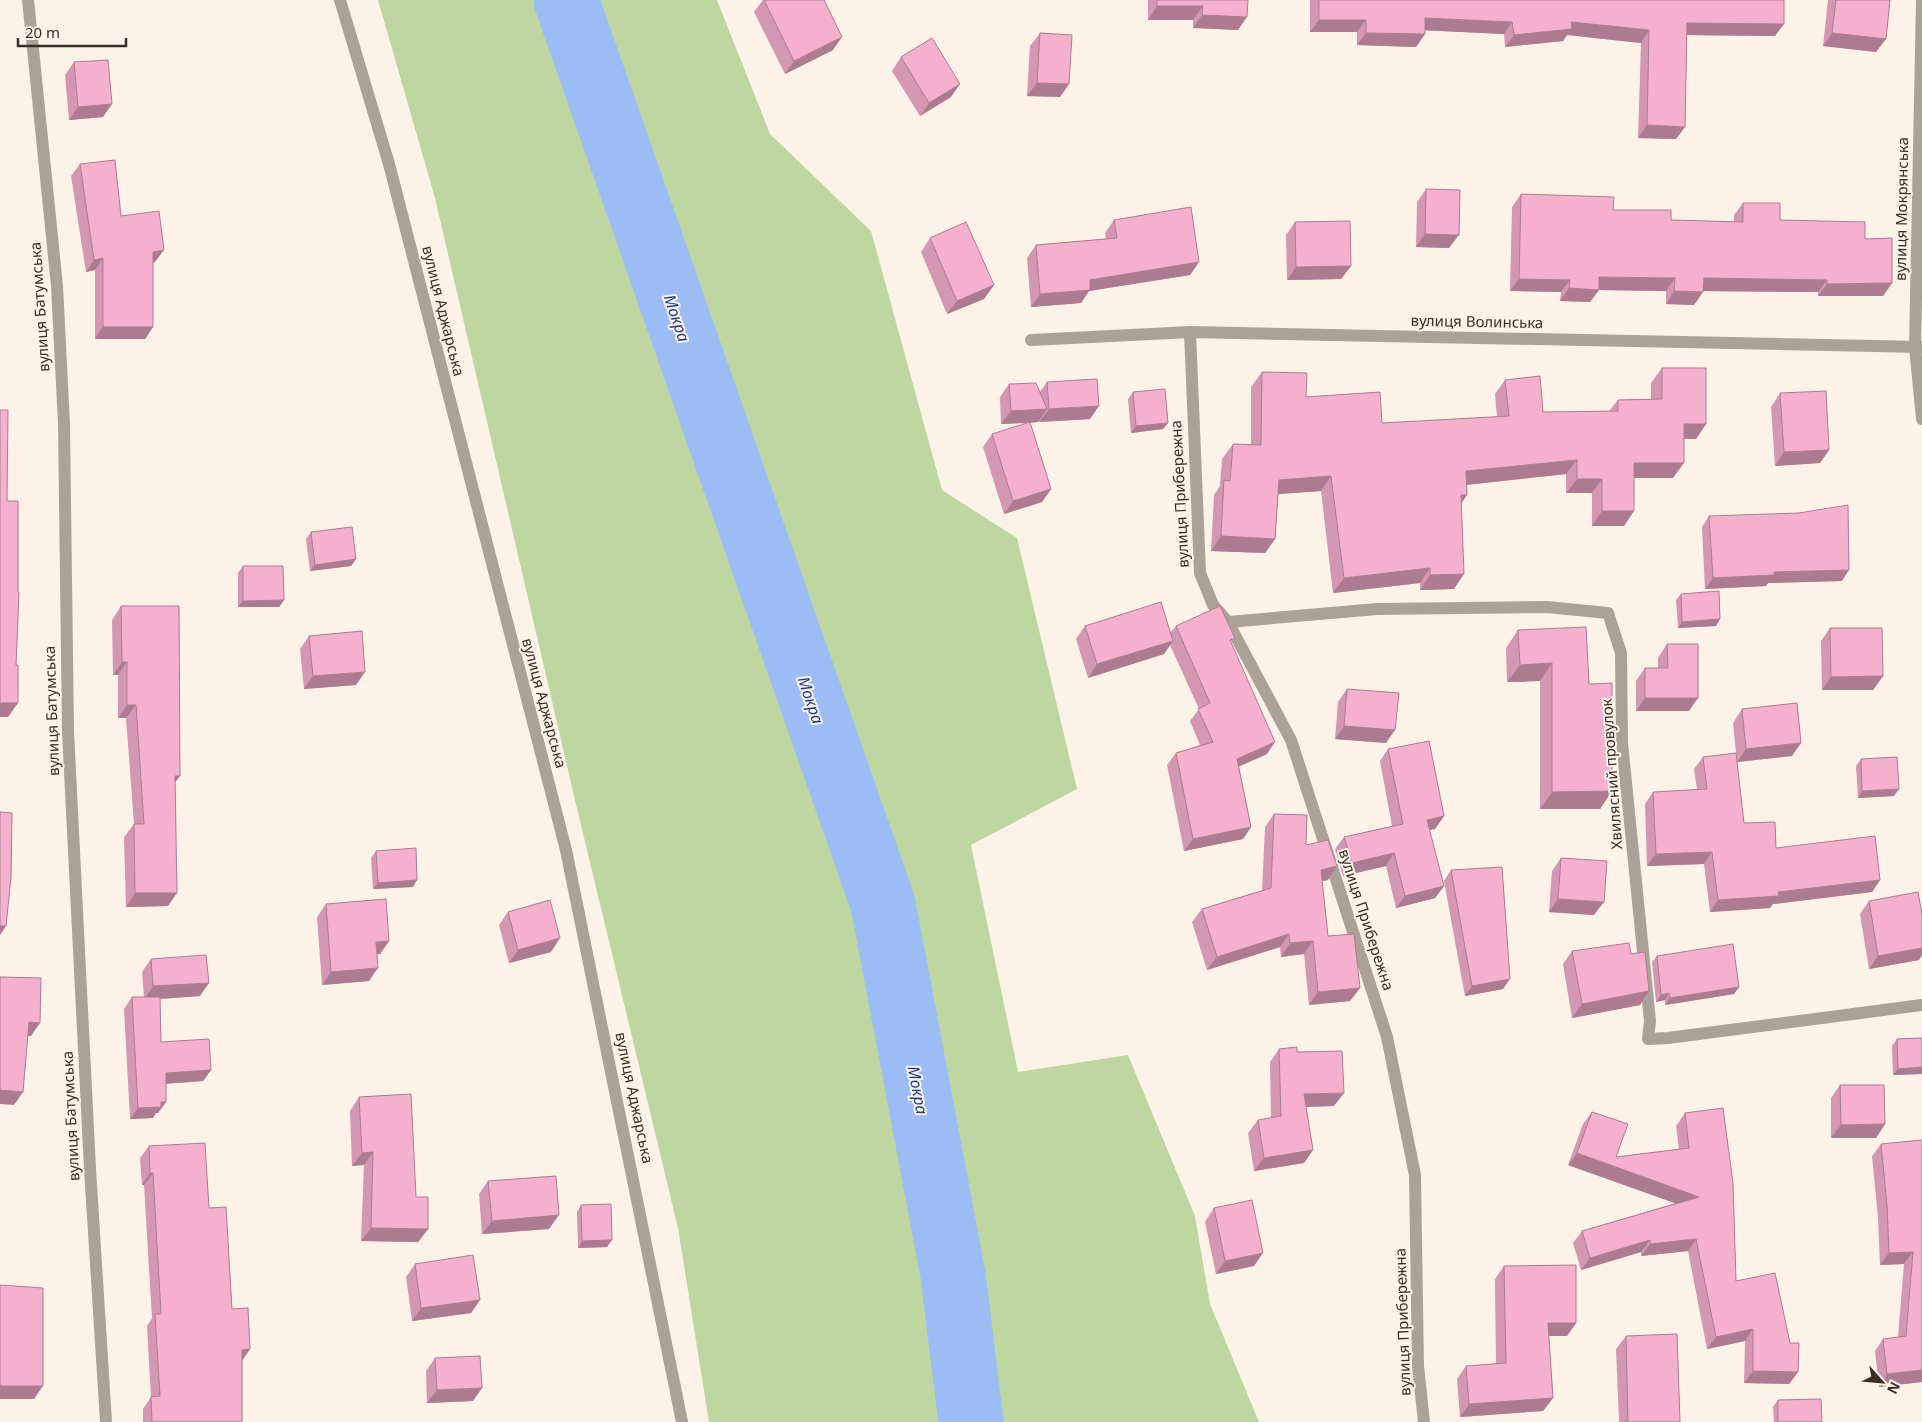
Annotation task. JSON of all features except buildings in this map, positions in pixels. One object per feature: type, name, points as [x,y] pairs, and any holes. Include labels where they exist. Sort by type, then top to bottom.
[{"type":"street","name":"вулиця Батумська","points":[[28,0],[57,286],[64,424],[68,732],[90,1169],[106,1422]]},
{"type":"street","name":"вулиця Аджарська","points":[[340,0],[389,164],[566,850],[682,1422]]},
{"type":"street","name":"вулиця Мокрянська","points":[[1922,0],[1919,347],[1922,419]]},
{"type":"street","name":"вулиця Волинська","points":[[1032,340],[1190,332],[1919,347]]},
{"type":"street","name":"вулиця Прибережна","points":[[1190,332],[1200,573],[1213,606],[1228,622],[1290,740],[1387,1037],[1415,1175],[1418,1366],[1424,1422]]},
{"type":"street","name":"Хвилясний провулок","points":[[1228,622],[1378,609],[1547,607],[1608,613],[1621,653],[1622,743],[1650,1021],[1648,1039],[1922,1005]]},
{"type":"green space","points":[[378,0],[717,0],[770,134],[871,231],[942,490],[1017,538],[1077,789],[971,845],[1018,1072],[1128,1055],[1195,1216],[1210,1304],[1259,1422],[709,1422],[678,1228],[574,796],[435,198]]},
{"type":"waterway","name":"Мокра","points":[[566,0],[883,904],[953,1275],[971,1422]]}]
